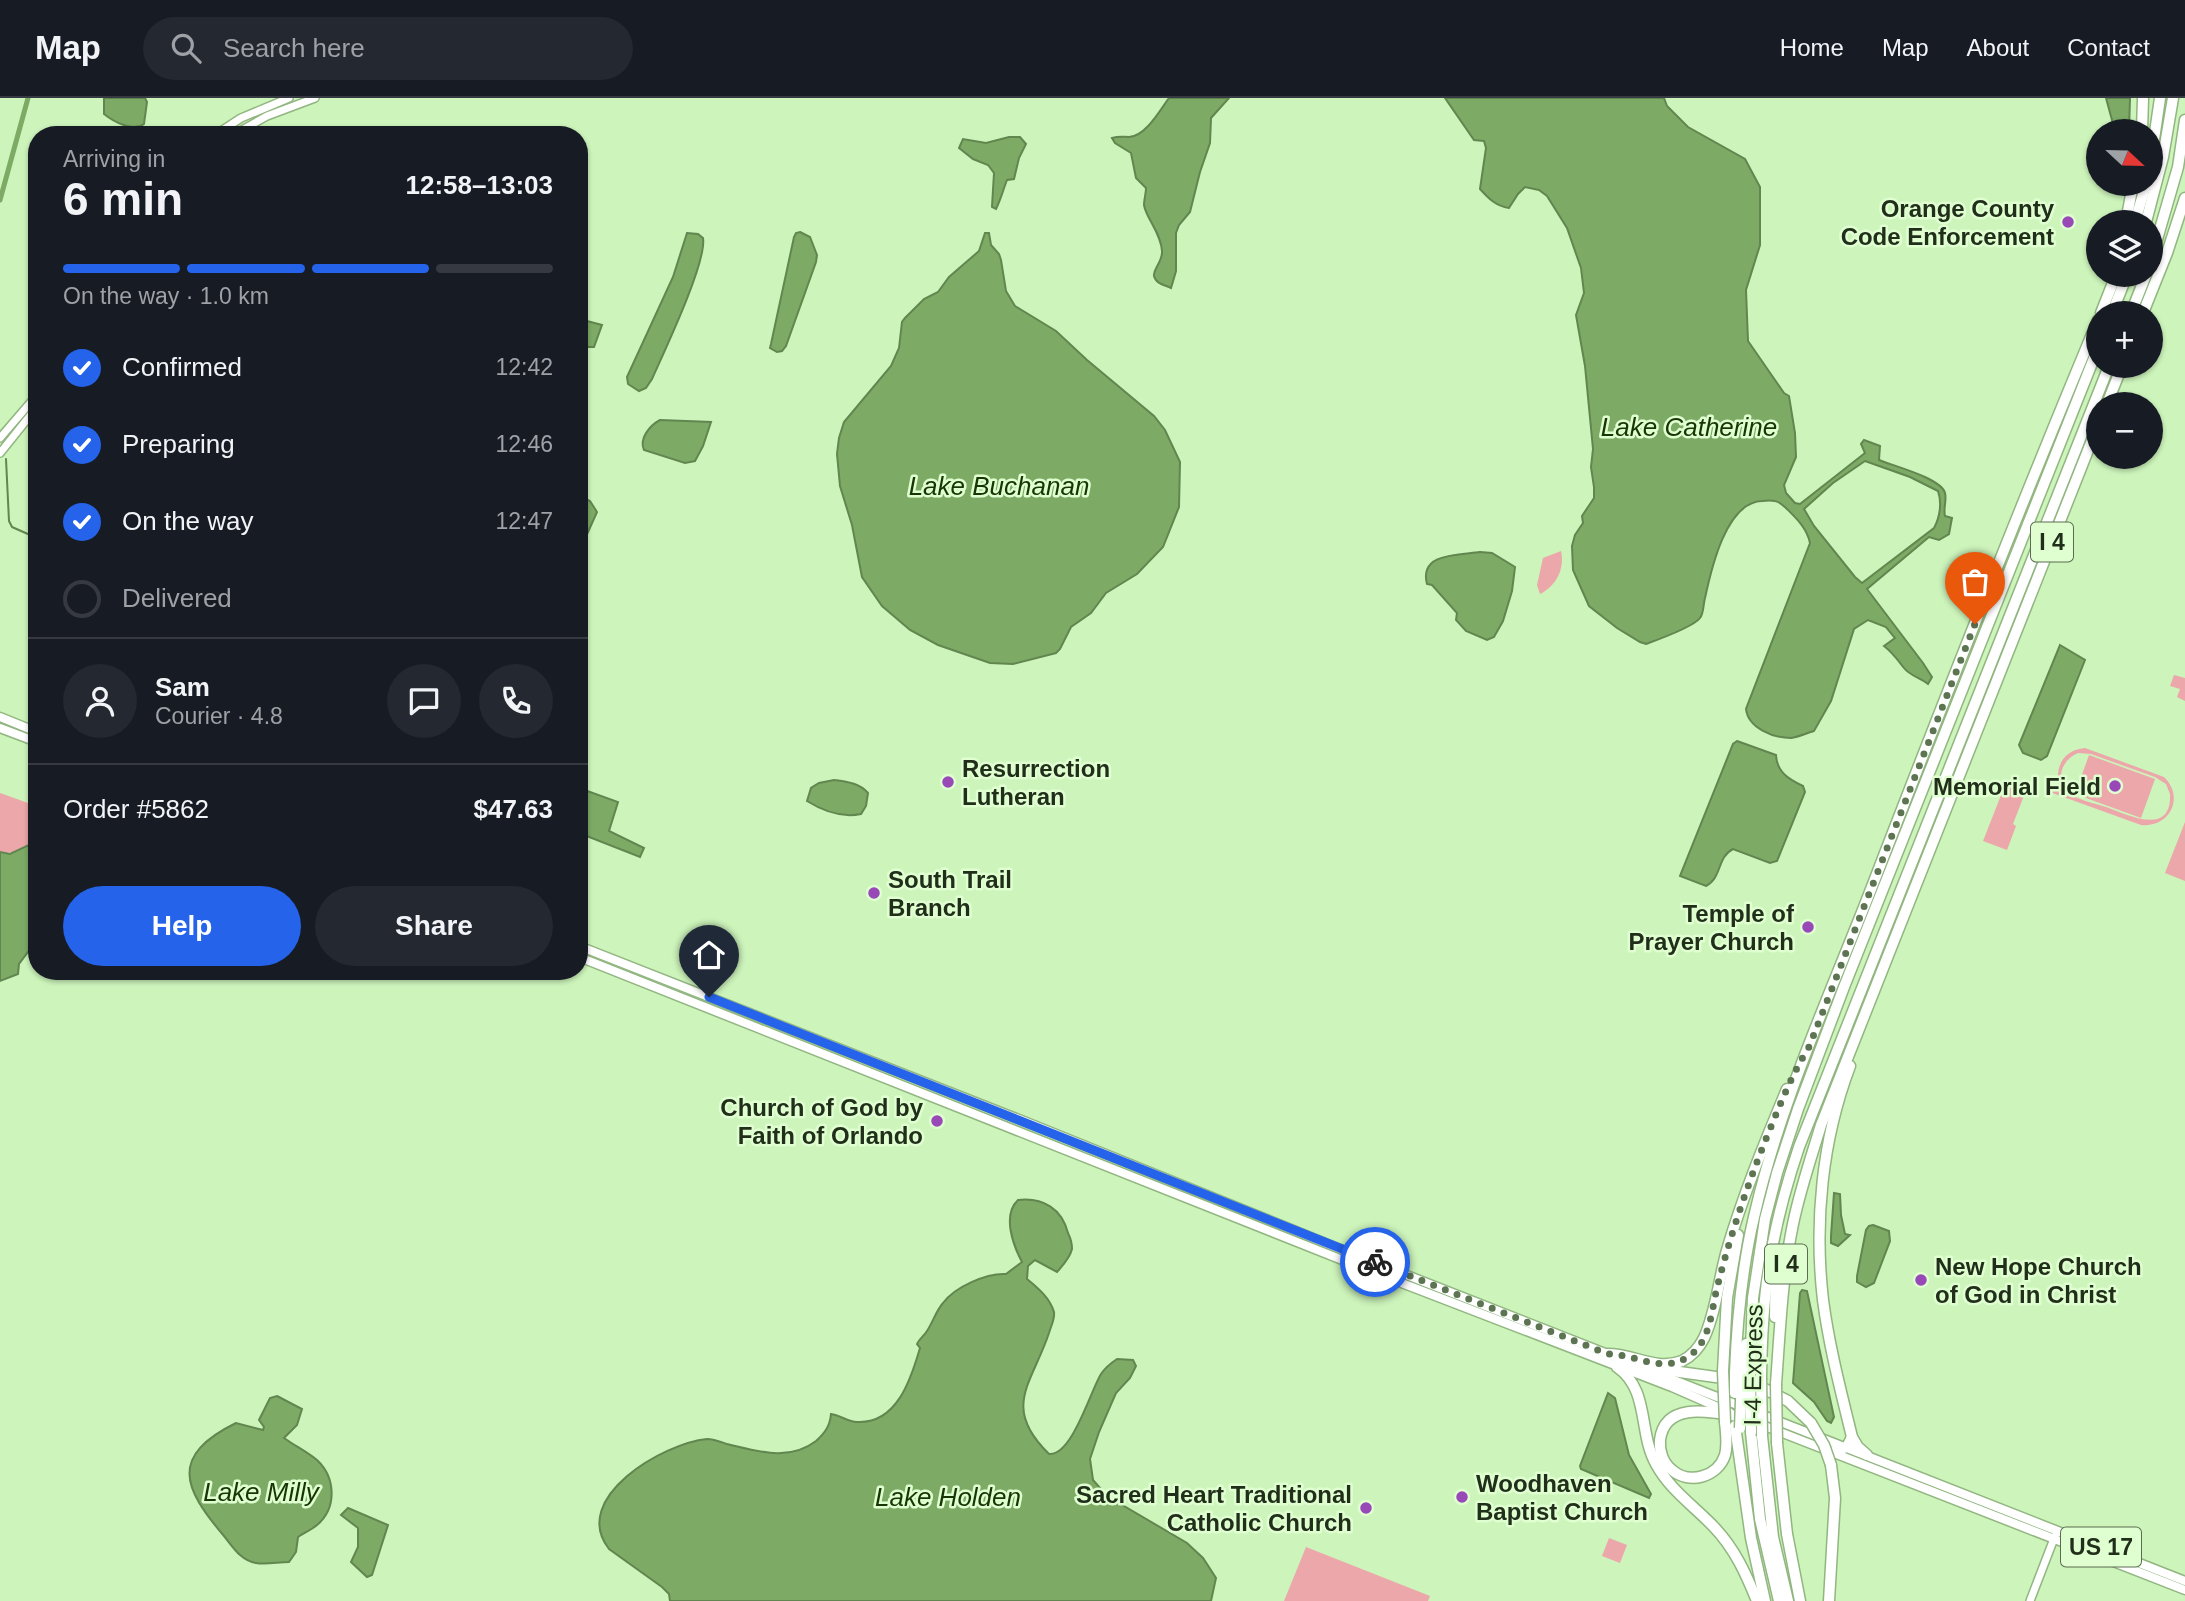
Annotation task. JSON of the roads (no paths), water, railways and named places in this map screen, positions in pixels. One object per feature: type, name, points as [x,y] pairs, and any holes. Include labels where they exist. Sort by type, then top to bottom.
[{"type":"highway","points":[[2142,119],[2143,98]]},
{"type":"highway","points":[[2157,119],[2160,98]]},
{"type":"highway","points":[[2149,210],[2163,158],[2173,98]]},
{"type":"highway","points":[[2163,219],[2178,167],[2185,120]]},
{"type":"highway","points":[[2147,301],[2184,203]]},
{"type":"highway","name":"I 4","points":[[1765,1601],[1741,1479],[1736,1423],[1742,1374],[1738,1310],[1746,1252],[1774,1132],[2086,349]]},
{"type":"highway","name":"I-4 Express","points":[[1779,1601],[1761,1527],[1742,1374],[1765,1219],[1798,1110],[1844,987],[2086,378]]},
{"type":"highway","name":"I-4 Express","points":[[1788,1601],[1773,1537],[1762,1436],[1742,1374],[1762,1321],[1776,1224],[1810,1116],[2104,378]]},
{"type":"highway","name":"I 4","points":[[1800,1601],[1787,1534],[1777,1443],[1776,1384],[1779,1326],[1798,1200],[1821,1125],[2086,455]]},
{"type":"highway","points":[[1871,1457],[1850,1442],[1829,1335],[1822,1282],[1821,1214],[1832,1130],[1846,1077],[1875,1003],[1907,908]]},
{"type":"highway","points":[[1604,1352],[1648,1363],[1667,1364],[1684,1360],[1699,1347],[1708,1329],[1732,1233],[1755,1167],[1774,1132]]},
{"type":"highway","points":[[1742,1374],[1725,1319],[1730,1273],[1755,1167]]},
{"type":"highway","points":[[1776,1384],[1775,1262],[1779,1225],[1791,1170]]},
{"type":"highway","points":[[1618,1363],[1756,1384],[1788,1401],[1811,1423],[1824,1445],[1831,1465],[1835,1493],[1829,1601]]},
{"type":"highway","points":[[1618,1363],[1638,1392],[1656,1465],[1675,1490],[1714,1527],[1734,1552],[1757,1601]]},
{"type":"highway","points":[[1700,1411],[1736,1423],[1725,1455],[1713,1471],[1691,1478],[1677,1474],[1667,1465],[1661,1452],[1661,1439],[1666,1425],[1674,1417],[1686,1412],[1700,1411]]},
{"type":"highway","points":[[1831,1452],[1850,1442]]},
{"type":"main road","points":[[229,126],[289,98]]},
{"type":"main road","points":[[249,126],[267,116],[315,98]]},
{"type":"main road","points":[[0,438],[28,405]]},
{"type":"main road","points":[[0,453],[28,418]]},
{"type":"main road","points":[[0,717],[28,728]]},
{"type":"main road","points":[[0,728],[28,739]]},
{"type":"main road","name":"US 17","points":[[588,950],[1144,1170],[1618,1363],[1682,1391],[1736,1423],[1831,1452],[2185,1581]]},
{"type":"main road","points":[[588,961],[1477,1313],[1490,1313],[1532,1329]]},
{"type":"main road","points":[[855,1065],[885,1067]]},
{"type":"main road","points":[[887,1078],[897,1074],[907,1075]]},
{"type":"main road","points":[[1128,1174],[1141,1173],[1144,1170]]},
{"type":"main road","name":"US 17","points":[[1532,1329],[1604,1352],[1618,1363],[1850,1442]]},
{"type":"main road","points":[[1858,1463],[1871,1457]]},
{"type":"main road","name":"US 17","points":[[1871,1457],[2185,1590]]},
{"type":"main road","points":[[2030,1601],[2056,1534]]},
{"type":"water","points":[[104,98],[145,98],[147,102],[144,124],[140,126],[118,123],[104,114]]},
{"type":"water","points":[[1169,98],[1229,98],[1211,118],[1210,143],[1190,212],[1176,233],[1176,271],[1171,288],[1159,283],[1154,276],[1162,251],[1144,205],[1146,188],[1136,178],[1131,153],[1112,138],[1135,136],[1141,132],[1152,122]]},
{"type":"water","name":"Lake Catherine","points":[[1445,98],[1664,98],[1667,106],[1688,127],[1745,159],[1760,187],[1760,245],[1746,290],[1748,341],[1784,393],[1789,396],[1796,457],[1784,485],[1786,493],[1795,503],[1800,504],[1865,453],[1861,444],[1864,440],[1880,446],[1879,460],[1935,482],[1945,493],[1945,516],[1952,518],[1949,534],[1939,540],[1929,537],[1867,589],[1932,677],[1928,684],[1906,671],[1884,646],[1895,638],[1886,627],[1868,620],[1854,629],[1831,701],[1814,731],[1784,738],[1762,731],[1751,722],[1746,709],[1810,543],[1801,524],[1783,505],[1775,501],[1749,504],[1730,525],[1716,555],[1702,614],[1691,625],[1646,644],[1617,628],[1589,606],[1573,570],[1572,546],[1583,523],[1582,516],[1594,498],[1591,467],[1593,449],[1585,366],[1576,315],[1584,293],[1581,268],[1567,228],[1547,196],[1539,190],[1525,187],[1509,208],[1493,202],[1480,189],[1486,148],[1484,141],[1474,140]],"holes":[[[1865,461],[1910,477],[1938,491],[1940,505],[1936,524],[1862,583],[1814,526],[1804,509],[1833,483]]]},
{"type":"water","points":[[2106,98],[2130,98],[2129,119],[2112,119]]},
{"type":"water","points":[[1020,137],[1026,144],[1014,179],[1007,180],[996,209],[992,207],[994,173],[988,165],[973,159],[959,148],[963,139],[986,143]]},
{"type":"water","points":[[800,232],[810,237],[817,255],[816,262],[786,346],[777,352],[770,348],[794,237]]},
{"type":"water","points":[[687,233],[698,234],[703,238],[698,266],[684,307],[652,379],[646,388],[639,391],[628,384],[627,377],[673,277]]},
{"type":"water","name":"Lake Buchanan","points":[[985,233],[989,233],[991,245],[999,254],[1006,291],[1015,306],[1056,331],[1154,416],[1165,430],[1180,462],[1179,507],[1163,547],[1137,574],[1106,593],[1091,613],[1071,627],[1056,653],[1013,664],[990,663],[938,645],[910,630],[882,606],[862,577],[852,525],[840,486],[837,454],[844,422],[891,366],[899,348],[902,322],[924,299],[938,292],[949,277],[979,251]]},
{"type":"water","points":[[588,321],[602,325],[594,347],[588,347]]},
{"type":"water","points":[[660,420],[711,422],[695,461],[685,463],[644,450],[646,433]]},
{"type":"water","points":[[588,500],[597,512],[588,532]]},
{"type":"water","points":[[1492,553],[1515,567],[1512,591],[1503,621],[1494,637],[1487,640],[1466,631],[1456,620],[1457,613],[1432,585],[1427,584],[1426,574],[1434,561],[1451,555]]},
{"type":"water","points":[[2060,645],[2085,660],[2047,756],[2041,760],[2023,753],[2019,745]]},
{"type":"water","points":[[1737,741],[1776,755],[1781,770],[1788,778],[1803,786],[1805,792],[1777,861],[1770,863],[1733,849],[1724,857],[1715,878],[1706,886],[1680,876],[1733,744]]},
{"type":"water","points":[[834,780],[857,785],[868,793],[866,806],[861,814],[833,813],[807,801],[811,788]]},
{"type":"water","points":[[588,791],[618,802],[609,831],[644,848],[640,857],[588,837]]},
{"type":"water","points":[[28,845],[28,952],[19,964],[18,974],[0,981],[0,852],[10,854]]},
{"type":"water","points":[[1834,1193],[1840,1194],[1845,1234],[1850,1235],[1838,1246],[1831,1243]]},
{"type":"water","name":"Lake Holden","points":[[1018,1200],[1043,1203],[1056,1211],[1065,1225],[1072,1249],[1057,1272],[1035,1260],[1028,1266],[1027,1279],[1047,1298],[1054,1315],[1025,1395],[1023,1409],[1026,1422],[1049,1454],[1057,1452],[1080,1422],[1103,1372],[1117,1359],[1133,1360],[1136,1366],[1130,1378],[1116,1393],[1090,1459],[1093,1480],[1107,1496],[1187,1543],[1203,1558],[1216,1578],[1211,1601],[670,1601],[669,1594],[662,1587],[609,1549],[600,1530],[601,1511],[611,1493],[627,1476],[668,1451],[707,1439],[761,1452],[795,1451],[819,1438],[828,1426],[831,1414],[854,1422],[871,1421],[892,1408],[907,1386],[920,1348],[917,1344],[948,1297],[980,1279],[1006,1274],[1022,1262],[1015,1247],[1010,1222],[1013,1206]]},
{"type":"water","points":[[1873,1225],[1889,1231],[1890,1241],[1874,1283],[1866,1287],[1857,1282],[1857,1276],[1866,1230]]},
{"type":"water","points":[[1802,1290],[1807,1291],[1834,1417],[1831,1423],[1814,1402],[1793,1383]]},
{"type":"water","points":[[1608,1393],[1615,1398],[1629,1455],[1651,1494],[1649,1498],[1581,1469]]},
{"type":"water","name":"Lake Milly","points":[[277,1396],[302,1409],[297,1425],[284,1438],[317,1460],[328,1475],[332,1493],[324,1518],[298,1537],[296,1552],[289,1562],[260,1564],[251,1562],[234,1549],[210,1519],[192,1488],[190,1474],[192,1461],[200,1448],[215,1435],[236,1423],[263,1430],[259,1420],[270,1398]]},
{"type":"water","points":[[348,1508],[388,1525],[372,1575],[367,1577],[351,1562],[358,1547],[358,1528],[341,1515]]},
{"type":"waterway","points":[[0,200],[28,98]]},
{"type":"waterway","points":[[6,459],[9,521],[12,527],[28,534]]},
{"type":"place","name":"Orange County Code Enforcement","points":[[2068,222]]},
{"type":"place","name":"Resurrection Lutheran","points":[[948,782]]},
{"type":"place","name":"Memorial Field","points":[[2115,786]]},
{"type":"place","name":"South Trail Branch","points":[[874,893]]},
{"type":"place","name":"Temple of Prayer Church","points":[[1808,927]]},
{"type":"place","name":"Church of God by Faith of Orlando","points":[[937,1121]]},
{"type":"place","name":"New Hope Church of God in Christ","points":[[1921,1280]]},
{"type":"place","name":"Woodhaven Baptist Church","points":[[1462,1497]]},
{"type":"place","name":"Sacred Heart Traditional Catholic Church","points":[[1366,1508]]}]
